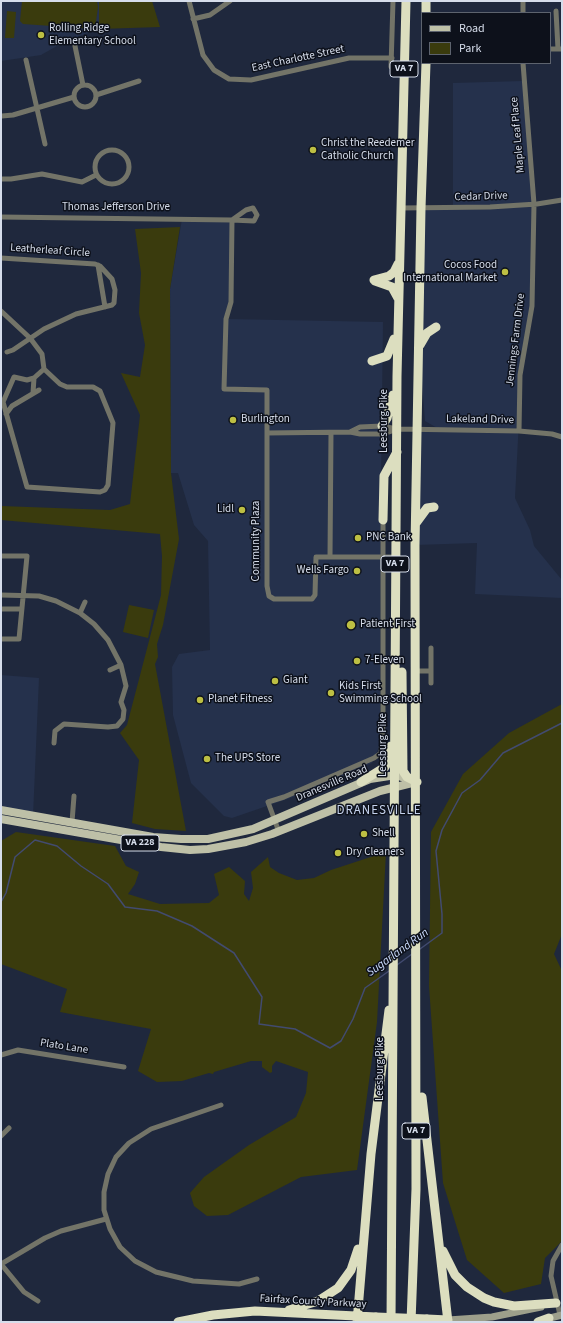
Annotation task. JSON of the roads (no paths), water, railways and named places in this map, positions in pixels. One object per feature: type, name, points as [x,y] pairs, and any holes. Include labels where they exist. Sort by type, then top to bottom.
[{"type":"highway","name":"Leesburg Pike","points":[[391,1322],[393,948],[396,786],[395,557],[397,376],[406,1]]},
{"type":"highway","points":[[426,1],[426,12]]},
{"type":"highway","name":"VA 7","points":[[411,1322],[416,1189],[417,429],[420,346],[421,208],[426,64]]},
{"type":"highway","points":[[398,299],[392,287],[374,280],[392,274],[399,260]]},
{"type":"highway","points":[[420,323],[436,326],[427,333],[420,346]]},
{"type":"highway","points":[[372,361],[383,358],[389,354],[398,328]]},
{"type":"highway","points":[[382,426],[391,408],[397,376]]},
{"type":"highway","points":[[382,520],[384,476],[397,452]]},
{"type":"highway","points":[[416,524],[427,508],[434,507]]},
{"type":"highway","points":[[396,612],[401,650],[403,771],[407,777],[417,782]]},
{"type":"highway","points":[[362,782],[382,769],[387,763],[396,715]]},
{"type":"highway","points":[[357,1319],[366,1200],[382,1058],[393,979]]},
{"type":"highway","points":[[416,995],[424,1127],[448,1321]]},
{"type":"highway","points":[[255,1311],[286,1310],[305,1306],[318,1301],[338,1288],[354,1263],[366,1200]]},
{"type":"highway","points":[[437,1231],[451,1268],[461,1281],[474,1292],[494,1302],[514,1306],[559,1302]]},
{"type":"highway","name":"Fairfax County Parkway","points":[[178,1322],[213,1315],[255,1311],[357,1319],[376,1317],[448,1321]]},
{"type":"highway","points":[[538,1322],[549,1318]]},
{"type":"main road","name":"Dranesville Road","points":[[1,810],[153,837],[194,839],[218,837],[243,832],[362,782],[382,776],[396,775],[417,782]]},
{"type":"main road","name":"VA 228","points":[[1,819],[190,850],[228,846],[279,832],[396,786],[417,782]]},
{"type":"main road","points":[[448,1321],[503,1316],[559,1302]]},
{"type":"main road","points":[[534,1322],[561,1315]]},
{"type":"street","name":"East Charlotte Street","points":[[189,1],[203,55],[206,61],[218,73],[235,80],[251,80],[338,60],[365,57],[392,58]]},
{"type":"street","points":[[193,19],[210,15],[230,1]]},
{"type":"street","points":[[391,67],[393,1]]},
{"type":"street","points":[[522,12],[523,1]]},
{"type":"street","points":[[556,11],[560,49]]},
{"type":"street","points":[[75,46],[83,85]]},
{"type":"street","points":[[26,60],[45,144]]},
{"type":"street","name":"Maple Leaf Place","points":[[523,64],[534,204]]},
{"type":"street","points":[[96,95],[139,81]]},
{"type":"street","points":[[83,85],[93,88],[96,95],[94,103],[86,107],[78,104],[74,97],[77,88],[83,85]]},
{"type":"street","points":[[1,117],[13,115],[74,97]]},
{"type":"street","points":[[114,150],[123,154],[127,160],[129,171],[126,177],[117,184],[104,183],[96,174],[94,166],[97,158],[102,153],[114,150]]},
{"type":"street","points":[[1,179],[11,179],[42,174],[82,182],[96,174]]},
{"type":"street","name":"Cedar Drive","points":[[400,208],[534,204],[562,200]]},
{"type":"street","name":"Jennings Farm Drive","points":[[519,431],[520,375],[530,325],[532,306],[534,204]]},
{"type":"street","name":"Thomas Jefferson Drive","points":[[1,217],[232,220]]},
{"type":"street","name":"Community Plaza","points":[[232,220],[231,302],[226,319],[224,389],[267,390],[267,586],[269,596],[274,599],[312,599],[315,596],[316,557],[395,557]]},
{"type":"street","name":"Leatherleaf Circle","points":[[1,258],[98,265],[112,279],[115,286],[114,303],[105,307],[98,265]]},
{"type":"street","points":[[7,352],[76,314],[105,307]]},
{"type":"street","points":[[1,311],[30,338],[42,354],[44,369],[63,386],[93,386],[100,391],[113,423],[106,489],[100,492],[27,488],[3,402],[14,377],[27,380],[34,378],[44,369]]},
{"type":"street","points":[[34,378],[34,393]]},
{"type":"street","points":[[6,414],[12,406],[39,390]]},
{"type":"street","points":[[350,432],[360,427],[382,426],[397,429]]},
{"type":"street","points":[[267,433],[350,432],[360,434],[382,434],[397,429]]},
{"type":"street","name":"Lakeland Drive","points":[[397,429],[519,431],[552,434],[562,438]]},
{"type":"street","points":[[330,433],[330,557]]},
{"type":"street","points":[[279,832],[268,802],[284,797],[374,758],[381,753],[383,746],[382,520]]},
{"type":"street","points":[[1,556],[27,556],[19,639],[1,639]]},
{"type":"street","points":[[1,595],[23,595],[47,598],[80,613],[94,624],[108,640],[121,665],[126,686],[121,702],[124,710],[123,719],[117,726],[108,727],[64,724],[55,731],[54,743]]},
{"type":"street","points":[[80,613],[85,602]]},
{"type":"street","points":[[1,609],[21,609]]},
{"type":"street","points":[[431,648],[431,683]]},
{"type":"street","points":[[110,670],[121,665]]},
{"type":"street","points":[[416,671],[431,671]]},
{"type":"street","points":[[383,700],[396,700]]},
{"type":"street","points":[[72,822],[74,796]]},
{"type":"street","name":"Plato Lane","points":[[1,1055],[18,1050],[124,1068]]},
{"type":"street","points":[[221,1105],[151,1129],[129,1143],[116,1157],[108,1174],[103,1202],[106,1219],[114,1238],[127,1255],[156,1272],[193,1282],[239,1284],[257,1279]]},
{"type":"street","points":[[1,1136],[9,1128]]},
{"type":"street","points":[[38,1301],[24,1292],[1,1264],[44,1238],[61,1231],[106,1219]]},
{"type":"street","points":[[561,1315],[559,1302],[552,1284],[551,1269],[556,1254],[562,1244]]},
{"type":"waterway","name":"Sugarland Run","points":[[420,949],[442,933],[442,914],[436,851],[442,830],[462,793],[480,780],[503,753],[562,723]]},
{"type":"waterway","name":"Sugarland Run","points":[[1,902],[6,893],[15,857],[35,840],[57,846],[81,866],[108,884],[125,907],[157,911],[192,926],[234,953],[262,997],[259,1024],[295,1029],[330,1048],[341,1041],[353,1019],[365,988],[389,971]]},
{"type":"waterway","name":"Sugarland Run","points":[[397,965],[412,954]]},
{"type":"place","name":"Rolling Ridge Elementary School","points":[[41,35]]},
{"type":"place","name":"Christ the Reedemer Catholic Church","points":[[313,150]]},
{"type":"place","name":"Cocos Food International Market","points":[[505,272]]},
{"type":"place","name":"Burlington","points":[[233,420]]},
{"type":"place","name":"Lidl","points":[[242,510]]},
{"type":"place","name":"PNC Bank","points":[[358,538]]},
{"type":"place","name":"Wells Fargo","points":[[357,571]]},
{"type":"place","name":"Patient First","points":[[351,625]]},
{"type":"place","name":"7-Eleven","points":[[357,661]]},
{"type":"place","name":"Giant","points":[[275,681]]},
{"type":"place","name":"Kids First Swimming School","points":[[331,693]]},
{"type":"place","name":"Planet Fitness","points":[[200,700]]},
{"type":"place","name":"The UPS Store","points":[[207,759]]},
{"type":"place","name":"Shell","points":[[364,834]]},
{"type":"place","name":"Dry Cleaners","points":[[338,853]]},
{"type":"district","name":"DRANESVILLE","points":[[379,811]]}]
